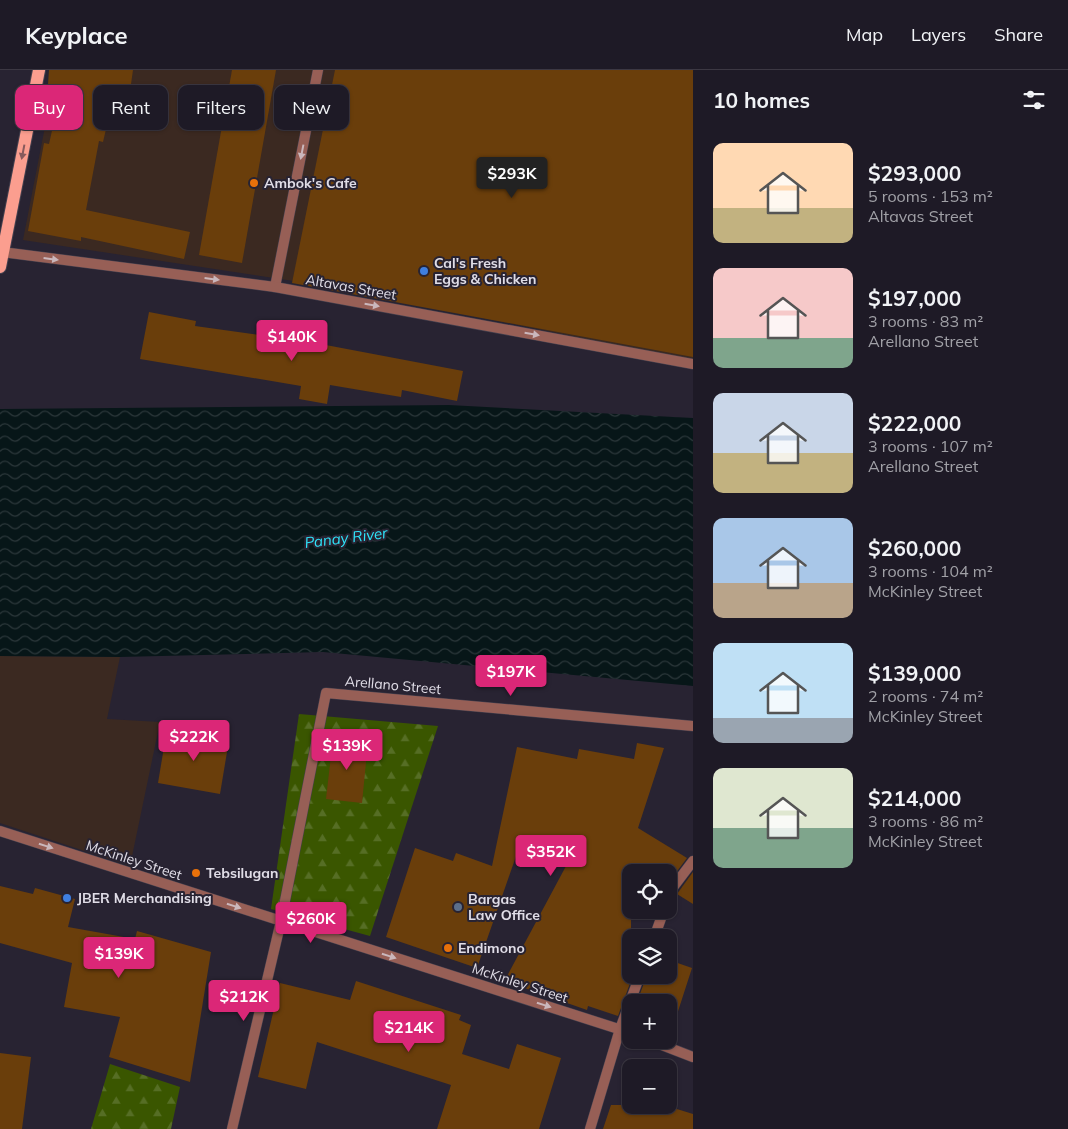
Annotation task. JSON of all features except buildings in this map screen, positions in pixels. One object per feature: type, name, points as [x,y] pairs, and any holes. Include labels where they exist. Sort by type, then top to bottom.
[{"type":"main road","points":[[0,267],[39,70]]},
{"type":"street","points":[[275,287],[318,70]]},
{"type":"street","name":"Altavas Street","points":[[2,252],[275,287],[693,364]]},
{"type":"street","name":"Arellano Street","points":[[232,1129],[281,922],[326,692],[693,726]]},
{"type":"street","name":"McKinley Street","points":[[0,831],[620,1029]]},
{"type":"street","points":[[677,882],[693,861]]},
{"type":"street","points":[[590,1129],[620,1029],[637,984]]},
{"type":"street","points":[[672,1049],[693,1057]]},
{"type":"shaded area","points":[[56,70],[693,70],[693,361],[327,286],[23,240],[44,130],[83,130],[83,85],[53,85]]},
{"type":"shaded area","points":[[0,656],[120,657],[107,719],[160,722],[130,866],[0,823]]},
{"type":"green space","points":[[299,714],[438,726],[370,936],[271,909]]},
{"type":"green space","points":[[110,1064],[180,1087],[171,1129],[91,1129]]},
{"type":"water","name":"Panay River","points":[[449,405],[693,418],[693,686],[323,652],[120,657],[0,656],[0,409]]},
{"type":"place","name":"Ambok's Cafe","points":[[254,183]]},
{"type":"place","name":"Cal's Fresh Eggs & Chicken","points":[[424,271]]},
{"type":"place","name":"Tebsilugan","points":[[196,873]]},
{"type":"place","name":"JBER Merchandising","points":[[67,898]]},
{"type":"place","name":"Bargas Law Office","points":[[458,907]]},
{"type":"place","name":"Endimono","points":[[448,948]]}]
